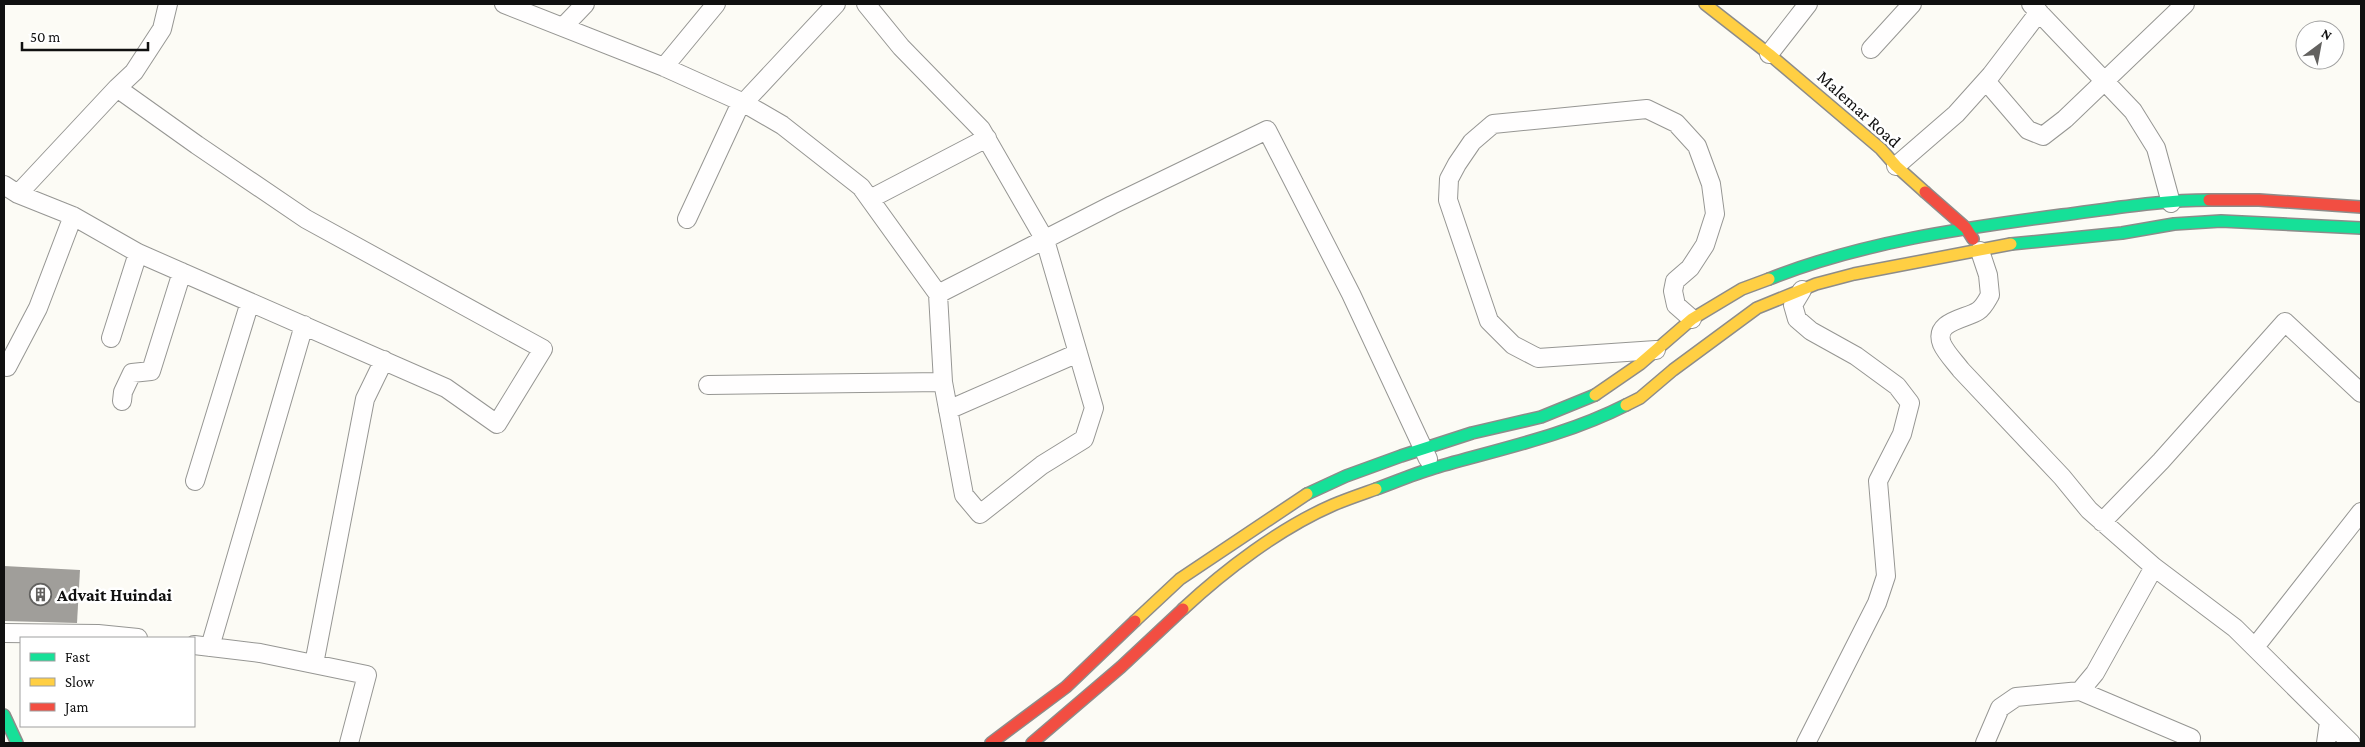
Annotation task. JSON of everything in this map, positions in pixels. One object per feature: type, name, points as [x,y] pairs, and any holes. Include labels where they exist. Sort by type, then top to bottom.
[{"type":"main road","name":"Malemar Road","points":[[1705,4],[1769,54],[1881,149],[1896,166],[1966,228],[1980,251]]},
{"type":"main road","points":[[991,743],[1066,687],[1180,579],[1298,498],[1346,476],[1423,448],[1472,433],[1541,417],[1601,393],[1692,319],[1742,289],[1804,265],[1905,240],[1966,228],[2110,209],[2205,200],[2259,200],[2361,207]]},
{"type":"main road","points":[[1032,743],[1057,724],[1208,586],[1235,565],[1300,522],[1334,504],[1432,469],[1562,434],[1600,418],[1640,398],[1673,370],[1756,308],[1802,290],[1854,274],[2005,245],[2122,233],[2174,224],[2221,221],[2270,222],[2361,228]]},
{"type":"main road","points":[[4,716],[18,743]]},
{"type":"street","points":[[117,88],[197,145],[306,218],[543,349],[497,424],[446,388],[138,253],[73,216],[11,190],[117,88],[134,72],[162,29],[168,4]]},
{"type":"street","points":[[504,4],[664,67],[744,103],[782,125],[861,186],[938,294],[943,382],[964,494],[980,514],[1042,465],[1084,439],[1094,408],[1045,240],[982,129],[901,47],[866,4]]},
{"type":"street","points":[[563,27],[585,4]]},
{"type":"street","points":[[664,67],[716,4]]},
{"type":"street","points":[[687,219],[738,109],[836,4]]},
{"type":"street","points":[[1769,54],[1808,4]]},
{"type":"street","points":[[1871,49],[1912,4]]},
{"type":"street","points":[[1986,81],[2028,130],[2043,136],[2065,119],[2103,80],[2184,4]]},
{"type":"street","points":[[1896,166],[1956,114],[1986,81],[2035,8],[2133,111],[2156,148],[2171,203]]},
{"type":"street","points":[[1656,350],[1538,358],[1513,345],[1489,321],[1448,200],[1449,179],[1472,142],[1493,124],[1647,109],[1676,123],[1697,146],[1711,184],[1715,214],[1705,245],[1690,268],[1675,281],[1673,292],[1676,305],[1692,319]]},
{"type":"street","points":[[938,294],[1112,205],[1267,130],[1351,294],[1432,469]]},
{"type":"street","points":[[870,199],[987,138]]},
{"type":"street","points":[[7,367],[38,308],[73,216]]},
{"type":"street","points":[[1980,251],[1988,275],[1990,295],[1979,311],[1946,324],[1941,332],[1941,343],[1961,370],[2102,522],[2154,567],[2236,628],[2351,743]]},
{"type":"street","points":[[111,338],[138,253]]},
{"type":"street","points":[[122,401],[123,392],[132,373],[151,371],[182,272]]},
{"type":"street","points":[[1802,290],[1793,305],[1798,319],[1811,331],[1856,356],[1897,386],[1910,403],[1902,434],[1878,481],[1886,576],[1877,603],[1806,743]]},
{"type":"street","points":[[195,481],[250,302]]},
{"type":"street","points":[[2102,522],[2161,461],[2286,322],[2361,393]]},
{"type":"street","points":[[304,325],[202,646],[260,653],[367,675],[349,743]]},
{"type":"street","points":[[948,410],[1078,353]]},
{"type":"street","points":[[314,664],[365,399],[384,360]]},
{"type":"street","points":[[708,385],[943,382]]},
{"type":"street","points":[[2255,647],[2361,512]]},
{"type":"street","points":[[2080,691],[2095,673],[2154,567]]},
{"type":"street","points":[[4,633],[98,634],[128,637]]},
{"type":"street","points":[[1985,743],[2000,708],[2016,697],[2080,691],[2191,738],[2190,743]]},
{"type":"street","points":[[2326,743],[2329,722]]},
{"type":"building","name":"Advait Huindai","points":[[4,566],[80,570],[77,623],[4,621]]},
{"type":"traffic: fast","points":[[1769,279],[1840,255],[1950,231],[2135,205],[2209,200]]},
{"type":"traffic: fast","points":[[2011,244],[2122,233],[2174,224],[2221,221],[2361,228]]},
{"type":"traffic: fast","points":[[1307,494],[1346,476],[1401,456],[1472,433],[1541,417],[1595,395]]},
{"type":"traffic: fast","points":[[1376,489],[1434,468],[1556,434],[1626,405]]},
{"type":"traffic: fast","points":[[4,715],[17,743]]},
{"type":"traffic: slow","points":[[1705,4],[1769,54],[1881,149],[1896,166],[1925,192]]},
{"type":"traffic: slow","points":[[1626,405],[1640,398],[1673,370],[1757,308],[1816,284],[1854,274],[2011,244]]},
{"type":"traffic: slow","points":[[1595,395],[1640,364],[1692,319],[1742,289],[1769,279]]},
{"type":"traffic: slow","points":[[1183,609],[1235,565],[1293,525],[1333,505],[1376,489]]},
{"type":"traffic: slow","points":[[1135,621],[1180,579],[1307,494]]},
{"type":"traffic: jam","points":[[1925,192],[1966,228],[1973,239]]},
{"type":"traffic: jam","points":[[2209,200],[2259,200],[2361,207]]},
{"type":"traffic: jam","points":[[1032,743],[1121,667],[1183,609]]},
{"type":"traffic: jam","points":[[991,743],[1066,687],[1135,621]]},
{"type":"place","name":"Advait Huindai","points":[[41,595]]}]
